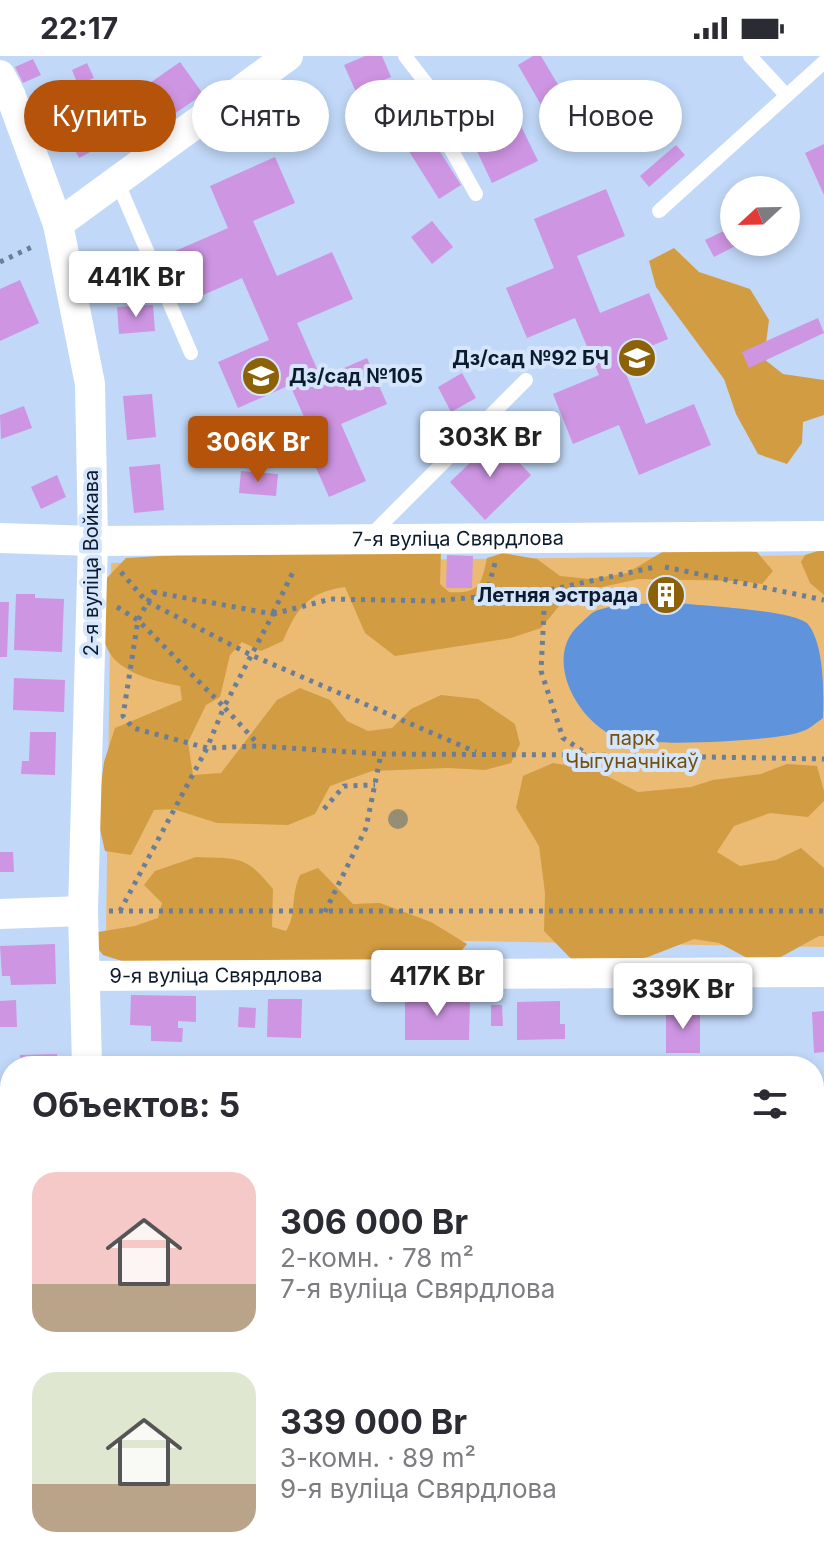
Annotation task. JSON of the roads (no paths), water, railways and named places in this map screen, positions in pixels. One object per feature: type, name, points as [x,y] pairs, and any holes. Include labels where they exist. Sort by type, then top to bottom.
[{"type":"street","points":[[59,229],[117,181],[288,56]]},
{"type":"street","name":"2-я вуліца Войкава","points":[[0,75],[10,94],[59,229],[90,384],[93,541],[83,911],[87,1056]]},
{"type":"street","name":"7-я вуліца Свярдлова","points":[[0,538],[93,541],[824,536]]},
{"type":"street","points":[[0,914],[83,911]]},
{"type":"street","name":"9-я вуліца Свярдлова","points":[[86,976],[824,972]]},
{"type":"lane","points":[[405,56],[429,87],[434,119],[476,194]]},
{"type":"lane","points":[[750,56],[786,95]]},
{"type":"lane","points":[[659,211],[824,62]]},
{"type":"lane","points":[[117,181],[191,353]]},
{"type":"lane","points":[[365,540],[526,380]]},
{"type":"water","points":[[678,603],[766,612],[807,623],[813,631],[820,654],[823,718],[806,730],[789,735],[682,743],[619,738],[590,719],[570,689],[565,672],[564,655],[568,639],[590,614],[607,607]]},
{"type":"place","name":"Дз/сад №92 БЧ","points":[[637,358]]},
{"type":"place","name":"Дз/сад №105","points":[[261,376]]},
{"type":"place","name":"Летняя эстрада","points":[[666,595]]},
{"type":"park label","name":"парк Чыгуначнікаў","points":[[632,750]]}]
